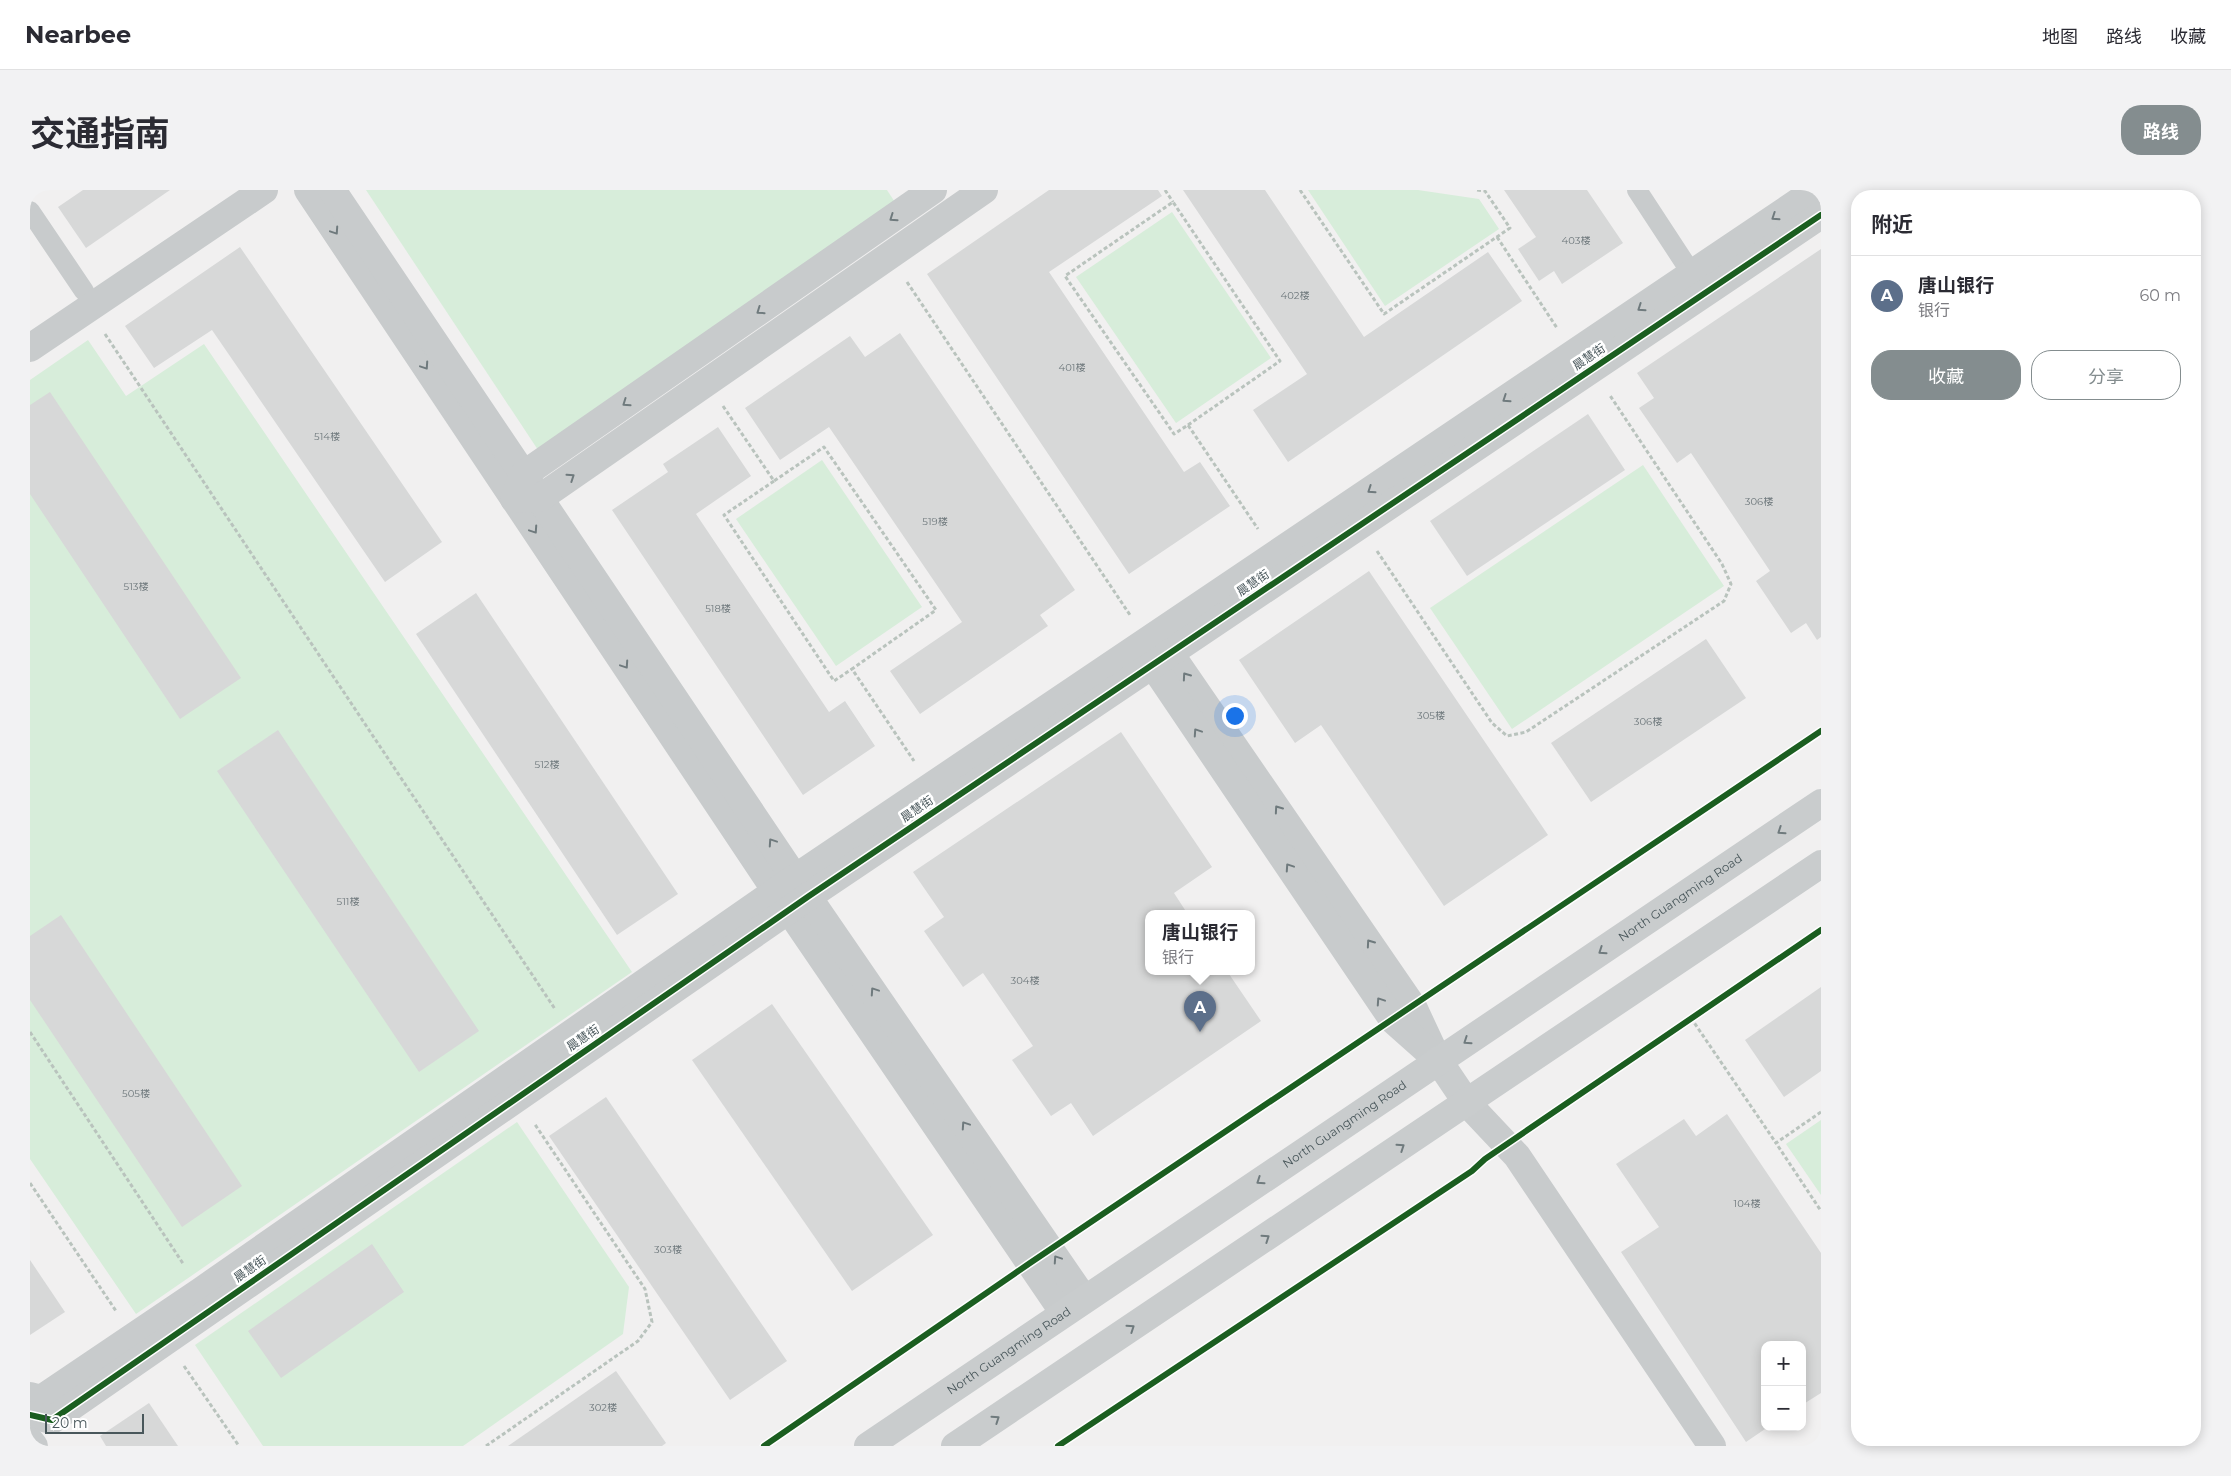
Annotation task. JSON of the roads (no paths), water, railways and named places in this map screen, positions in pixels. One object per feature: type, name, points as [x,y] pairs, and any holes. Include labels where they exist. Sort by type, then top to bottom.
[{"type":"main road","name":"North Guangming Road","points":[[868,1446],[1438,1060],[1821,804]]},
{"type":"main road","points":[[955,1446],[1821,864]]},
{"type":"main road","points":[[1438,1060],[1466,1103]]},
{"type":"street","points":[[30,348],[86,300],[234,190]]},
{"type":"street","points":[[30,327],[86,300],[264,190]]},
{"type":"street","points":[[308,190],[526,491]]},
{"type":"street","points":[[332,190],[526,491],[793,894],[1074,1306]]},
{"type":"street","points":[[526,491],[933,190]]},
{"type":"street","points":[[526,491],[707,383],[984,190]]},
{"type":"street","name":"晨慧街","points":[[30,1416],[52,1420],[517,1097],[793,894],[930,786],[1153,648],[1359,525],[1583,361],[1692,274],[1816,190]]},
{"type":"street","name":"晨慧街","points":[[30,1396],[41,1399],[201,1291],[571,1033],[793,894],[1153,648],[1275,554],[1583,361],[1821,215]]},
{"type":"street","points":[[1153,648],[1413,1007],[1438,1060]]},
{"type":"street","points":[[1466,1103],[1504,1168],[1695,1446]]},
{"type":"street","points":[[1466,1103],[1517,1156],[1712,1446]]},
{"type":"street","points":[[30,1440],[34,1446]]},
{"type":"lane","points":[[1637,190],[1692,274]]},
{"type":"lane","points":[[30,211],[86,300]]},
{"type":"place","name":"唐山银行","points":[[1200,1032]]}]
